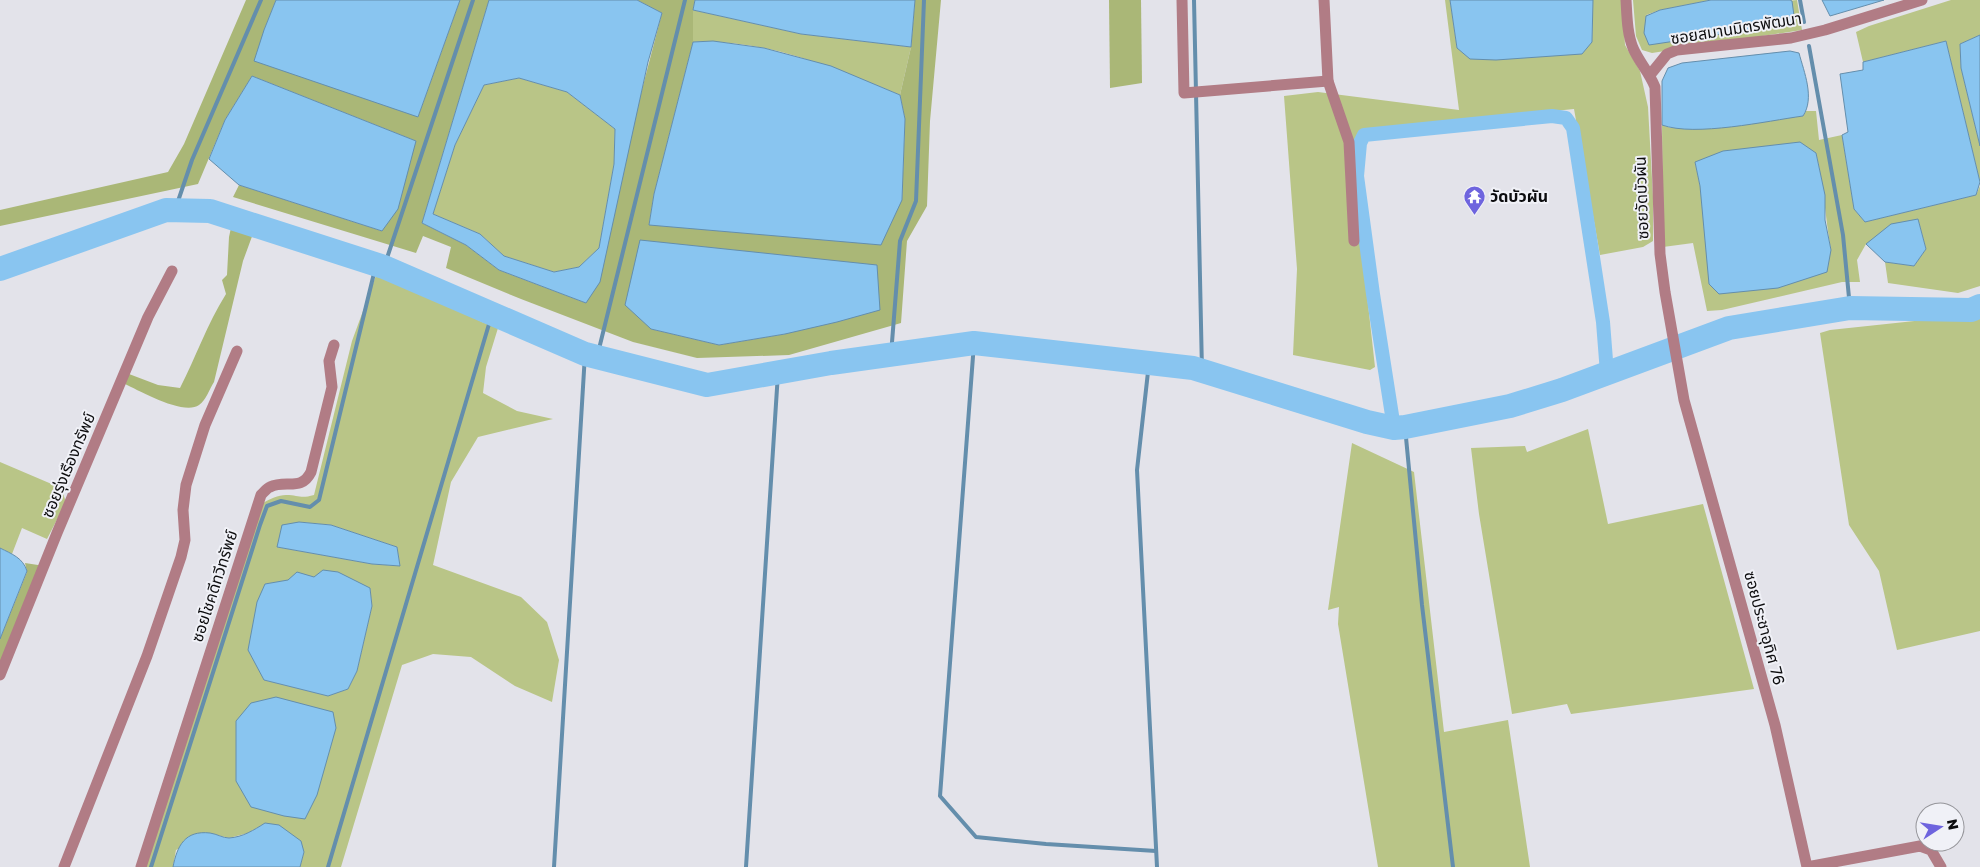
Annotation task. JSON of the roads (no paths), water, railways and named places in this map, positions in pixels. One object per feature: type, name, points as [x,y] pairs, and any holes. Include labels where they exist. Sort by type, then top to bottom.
[{"type":"street","points":[[1182,0],[1184,93],[1328,80]]},
{"type":"street","points":[[1324,0],[1328,80],[1349,142],[1354,242]]},
{"type":"street","name":"ซอยวัดบัวผัน","points":[[1626,0],[1628,34],[1633,48],[1650,75],[1655,87],[1658,220],[1665,292],[1684,400]]},
{"type":"street","name":"ซอยสมานมิตรพัฒนา","points":[[1650,75],[1667,54],[1678,50],[1790,38],[1825,30],[1922,0]]},
{"type":"street","name":"ซอยรุ่งเรืองทรัพย์","points":[[0,675],[57,533],[148,317],[172,271]]},
{"type":"street","name":"ซอยโชคดีทวีทรัพย์","points":[[141,867],[261,495],[272,486],[300,484],[307,480],[311,472],[332,387],[329,361],[334,345]]},
{"type":"street","points":[[64,867],[147,656],[181,557],[185,540],[183,510],[186,485],[205,425],[237,351]]},
{"type":"street","name":"ซอยประชาอุทิศ 76","points":[[1684,400],[1775,725],[1807,867]]},
{"type":"street","points":[[1807,867],[1920,846],[1931,850],[1941,867]]},
{"type":"water","points":[[276,0],[460,0],[418,117],[254,61]]},
{"type":"water","points":[[489,0],[637,0],[662,13],[648,62],[600,282],[586,303],[499,270],[466,245],[422,223]],"holes":[[[519,78],[567,92],[615,129],[614,164],[599,248],[579,267],[554,272],[504,256],[480,234],[433,214],[455,145],[484,85]]]},
{"type":"water","points":[[695,0],[915,0],[911,47],[801,34],[693,10]]},
{"type":"water","points":[[1450,0],[1593,0],[1592,42],[1582,54],[1496,60],[1470,59],[1457,48]]},
{"type":"water","points":[[1711,0],[1790,0],[1792,1],[1795,23],[1649,45],[1644,33],[1646,16],[1660,10]]},
{"type":"water","points":[[1822,0],[1884,0],[1830,16]]},
{"type":"water","points":[[1980,35],[1980,146],[1961,68],[1960,44]]},
{"type":"water","points":[[713,41],[764,48],[831,66],[900,95],[905,119],[902,200],[881,245],[649,225],[654,194],[693,42]]},
{"type":"water","points":[[1946,41],[1980,182],[1976,195],[1865,222],[1854,209],[1842,135],[1848,132],[1840,74],[1863,70],[1863,62]]},
{"type":"water","points":[[1790,51],[1799,53],[1806,77],[1808,101],[1803,116],[1712,129],[1676,128],[1662,125],[1662,81],[1668,68],[1682,63]]},
{"type":"water","points":[[252,76],[416,141],[398,209],[382,231],[239,185],[209,159],[225,120]]},
{"type":"water","points":[[1800,142],[1816,153],[1825,195],[1825,220],[1831,250],[1827,272],[1778,288],[1719,294],[1709,284],[1700,186],[1695,162],[1723,151]]},
{"type":"water","points":[[1918,219],[1926,249],[1914,266],[1885,262],[1866,244],[1891,224]]},
{"type":"water","points":[[640,240],[877,265],[880,310],[785,334],[719,345],[651,329],[625,305]]},
{"type":"water","points":[[299,522],[331,525],[397,547],[400,566],[372,564],[277,547],[282,525]]},
{"type":"water","points":[[0,548],[13,554],[23,563],[27,571],[0,639]]},
{"type":"water","points":[[323,570],[338,572],[370,588],[372,606],[357,671],[348,689],[328,696],[264,680],[248,650],[257,602],[265,584],[288,580],[297,572],[314,577]]},
{"type":"water","points":[[276,697],[333,712],[336,728],[317,795],[305,819],[284,816],[251,807],[236,781],[236,721],[251,703]]},
{"type":"water","points":[[265,823],[279,825],[301,841],[304,852],[300,867],[173,867],[180,846],[188,837],[194,834],[213,834],[227,838],[234,837],[248,833]]},
{"type":"waterway","points":[[175,210],[192,160],[261,0]]},
{"type":"waterway","points":[[384,267],[473,0]]},
{"type":"waterway","points":[[597,357],[685,0]]},
{"type":"waterway","points":[[891,355],[900,241],[916,201],[924,0]]},
{"type":"waterway","points":[[1194,0],[1202,371]]},
{"type":"waterway","points":[[1800,0],[1804,22]]},
{"type":"waterway","points":[[1809,46],[1843,235],[1850,308]]},
{"type":"waterway","points":[[1394,428],[1357,176],[1360,143],[1364,135],[1552,116],[1566,118],[1573,128],[1603,322],[1607,373]]},
{"type":"waterway","points":[[0,269],[166,210],[210,211],[384,267],[585,354],[707,385],[831,363],[974,343],[1193,368],[1367,422],[1394,428],[1510,406],[1562,390],[1729,328],[1850,308],[1971,310],[1980,306]]},
{"type":"waterway","points":[[151,867],[267,506],[281,501],[310,507],[319,500],[376,265]]},
{"type":"waterway","points":[[328,867],[492,314]]},
{"type":"waterway","points":[[974,343],[940,796],[976,837],[1046,844],[1156,851]]},
{"type":"waterway","points":[[554,867],[585,354]]},
{"type":"waterway","points":[[1149,363],[1137,470],[1157,867]]},
{"type":"waterway","points":[[746,867],[778,373]]},
{"type":"waterway","points":[[1405,427],[1422,605],[1453,867]]},
{"type":"place","name":"วัดบัวผัน","points":[[1474,215]]}]
